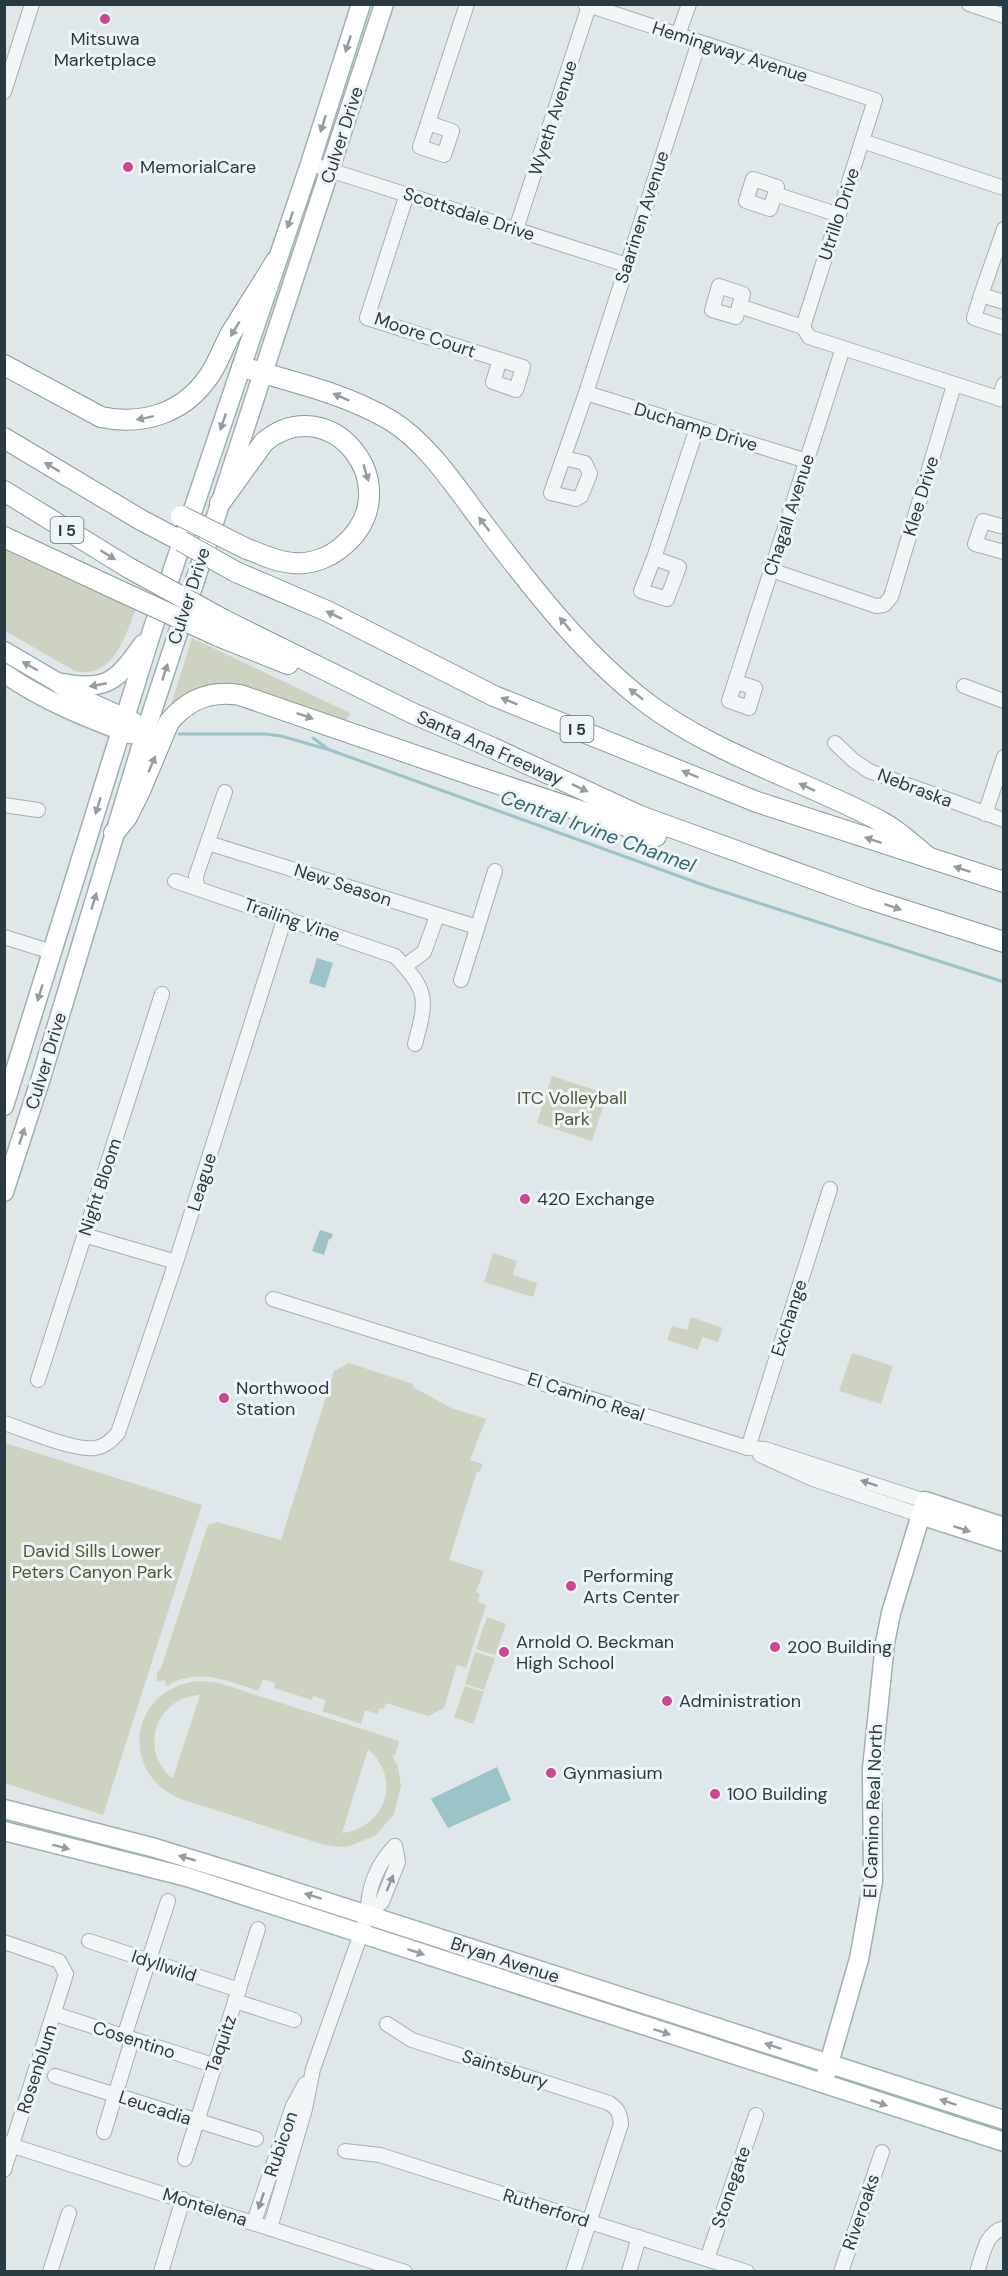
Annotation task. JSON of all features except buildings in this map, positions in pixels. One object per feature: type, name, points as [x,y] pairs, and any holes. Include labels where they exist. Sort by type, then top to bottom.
[{"type":"highway","points":[[4,365],[101,417],[135,420],[168,412],[197,392],[210,374],[276,261]]},
{"type":"highway","points":[[242,367],[330,393],[391,421],[412,437],[441,468],[519,571],[586,649],[650,705],[673,721],[713,743],[885,823],[929,858]]},
{"type":"highway","points":[[147,521],[181,516],[245,548],[293,563],[310,562],[341,548],[355,533],[369,505],[370,489],[365,466],[353,449],[325,429],[308,426],[287,428],[264,442],[220,503]]},
{"type":"highway","name":"I 5","points":[[4,438],[236,573],[327,611],[494,696],[757,802],[1004,882]]},
{"type":"highway","name":"I 5","points":[[4,491],[221,628]]},
{"type":"highway","points":[[4,537],[122,592],[221,628]]},
{"type":"highway","name":"Santa Ana Freeway","points":[[221,628],[493,748],[640,816],[866,898],[1004,942]]},
{"type":"highway","points":[[114,833],[127,816],[169,722],[178,711],[206,694],[228,693],[240,694],[472,775],[679,843],[778,867]]},
{"type":"main road","name":"Culver Drive","points":[[4,1106],[152,631],[310,164],[361,4]]},
{"type":"main road","name":"Culver Drive","points":[[4,1192],[41,1078],[145,733],[331,170],[381,9]]},
{"type":"main road","points":[[57,682],[85,687],[103,685],[111,681],[123,671],[152,631]]},
{"type":"main road","points":[[4,651],[123,724]]},
{"type":"main road","points":[[4,673],[32,691],[145,733]]},
{"type":"main road","name":"El Camino Real","points":[[922,1508],[1004,1527]]},
{"type":"main road","name":"El Camino Real","points":[[922,1508],[1004,1542]]},
{"type":"main road","name":"El Camino Real North","points":[[823,2085],[859,1959],[869,1907],[873,1881],[872,1759],[885,1643],[891,1612],[922,1508]]},
{"type":"main road","name":"Bryan Avenue","points":[[4,1809],[155,1848],[368,1914],[1004,2120]]},
{"type":"main road","name":"Bryan Avenue","points":[[4,1832],[187,1877],[1004,2142]]},
{"type":"main road","points":[[984,2136],[994,2131],[1004,2133]]},
{"type":"street","points":[[4,92],[32,4]]},
{"type":"street","points":[[428,123],[467,4]]},
{"type":"street","points":[[678,35],[689,4]]},
{"type":"street","points":[[969,4],[1004,16]]},
{"type":"street","name":"Hemingway Avenue","points":[[587,5],[875,100]]},
{"type":"street","name":"Wyeth Avenue","points":[[516,229],[587,5]]},
{"type":"street","name":"Saarinen Avenue","points":[[564,458],[699,42]]},
{"type":"street","name":"Utrillo Drive","points":[[803,327],[875,100]]},
{"type":"street","points":[[862,141],[1004,188]]},
{"type":"street","name":"Scottsdale Drive","points":[[310,164],[627,265]]},
{"type":"street","name":"Moore Court","points":[[407,194],[367,318],[500,360]]},
{"type":"street","points":[[775,194],[838,215]]},
{"type":"street","points":[[1004,229],[974,318],[1004,328]]},
{"type":"street","points":[[981,295],[1004,302]]},
{"type":"street","points":[[739,306],[803,327],[808,337],[1001,400],[1004,384]]},
{"type":"street","name":"Chagall Avenue","points":[[736,682],[843,348]]},
{"type":"street","name":"Klee Drive","points":[[771,570],[876,606],[884,605],[891,597],[954,384]]},
{"type":"street","name":"Duchamp Drive","points":[[586,393],[807,461]]},
{"type":"street","points":[[654,558],[697,428]]},
{"type":"street","points":[[1004,527],[982,521],[975,544],[1004,552]]},
{"type":"street","points":[[964,687],[1004,700]]},
{"type":"street","name":"Nebraska","points":[[835,743],[869,771],[1004,820]]},
{"type":"street","points":[[985,814],[1004,757]]},
{"type":"street","points":[[197,888],[196,876],[225,792]]},
{"type":"street","points":[[4,805],[38,810]]},
{"type":"street","name":"New Season","points":[[208,843],[477,927]]},
{"type":"street","points":[[460,980],[495,871]]},
{"type":"street","name":"Trailing Vine","points":[[175,881],[395,956],[405,966],[424,995],[424,1010],[415,1044]]},
{"type":"street","points":[[405,966],[424,952],[437,915]]},
{"type":"street","name":"League","points":[[4,1423],[75,1447],[95,1448],[110,1442],[118,1433],[176,1262],[285,917]]},
{"type":"street","points":[[4,937],[52,952]]},
{"type":"street","name":"Night Bloom","points":[[38,1380],[162,994]]},
{"type":"street","name":"Exchange","points":[[748,1448],[830,1188]]},
{"type":"street","points":[[84,1234],[176,1262]]},
{"type":"street","name":"El Camino Real","points":[[273,1299],[748,1448],[813,1479],[922,1508]]},
{"type":"street","points":[[104,2132],[148,1961],[168,1901]]},
{"type":"street","name":"Rubicon","points":[[270,2228],[298,2136],[314,2069],[368,1914]]},
{"type":"street","name":"Taquitz","points":[[185,2159],[258,1929]]},
{"type":"street","name":"Idyllwild","points":[[88,1941],[237,1995],[294,2020]]},
{"type":"street","name":"Rosenblum","points":[[4,1942],[59,1961],[64,1968],[65,1981],[8,2145],[4,2170]]},
{"type":"street","name":"Cosentino","points":[[55,2014],[213,2065]]},
{"type":"street","name":"Saintsbury","points":[[387,2024],[412,2040],[609,2103],[617,2109],[621,2124],[588,2222]]},
{"type":"street","name":"Rubicon","points":[[254,2222],[293,2106],[314,2069]]},
{"type":"street","name":"Leucadia","points":[[55,2076],[256,2139]]},
{"type":"street","name":"Stonegate","points":[[707,2259],[756,2115]]},
{"type":"street","name":"Montelena","points":[[8,2145],[183,2199],[357,2258],[405,2271]]},
{"type":"street","name":"Rutherford","points":[[345,2151],[380,2156],[747,2271]]},
{"type":"street","name":"Riveroaks","points":[[841,2271],[882,2152]]},
{"type":"street","points":[[161,2271],[183,2199]]},
{"type":"street","points":[[50,2271],[69,2213]]},
{"type":"street","points":[[573,2271],[588,2222]]},
{"type":"street","points":[[977,2271],[988,2239],[996,2230],[1004,2228]]},
{"type":"street","points":[[628,2271],[639,2237]]},
{"type":"street","points":[[353,2271],[357,2258]]},
{"type":"green space","points":[[4,546],[136,609],[122,643],[108,662],[99,669],[88,672],[75,671],[5,631]]},
{"type":"green space","points":[[192,638],[350,713],[345,724],[250,691],[169,711]]},
{"type":"green space","name":"ITC Volleyball Park","points":[[552,1076],[607,1094],[592,1141],[537,1123]]},
{"type":"green space","points":[[493,1253],[517,1261],[513,1275],[537,1283],[533,1297],[484,1282]]},
{"type":"green space","points":[[691,1317],[723,1328],[718,1342],[702,1337],[698,1350],[667,1340],[672,1326],[687,1330]]},
{"type":"green space","points":[[852,1353],[893,1366],[881,1404],[839,1391]]},
{"type":"green space","points":[[349,1363],[413,1384],[413,1387],[451,1408],[486,1419],[470,1460],[483,1464],[480,1472],[477,1471],[449,1560],[484,1571],[476,1592],[480,1594],[478,1602],[486,1605],[466,1668],[457,1665],[444,1708],[428,1716],[386,1703],[384,1709],[380,1708],[378,1714],[365,1710],[361,1724],[322,1711],[326,1700],[313,1696],[312,1700],[274,1688],[275,1683],[263,1679],[258,1691],[224,1680],[201,1677],[178,1680],[167,1686],[164,1680],[157,1682],[157,1673],[161,1668],[208,1525],[217,1522],[281,1540],[334,1371]]},
{"type":"green space","name":"David Sills Lower Peters Canyon Park","points":[[5,1443],[202,1505],[103,1815],[5,1783]]},
{"type":"green space","points":[[487,1617],[506,1624],[495,1655],[476,1649]]},
{"type":"green space","points":[[475,1652],[495,1658],[484,1690],[465,1684]]},
{"type":"green space","points":[[200,1681],[219,1683],[399,1741],[395,1755],[392,1755],[398,1767],[401,1786],[394,1814],[376,1835],[350,1846],[340,1847],[321,1844],[181,1799],[160,1786],[147,1770],[140,1751],[140,1732],[147,1713],[159,1698],[177,1686]],"holes":[[[200,1695],[173,1778],[172,1778],[156,1754],[154,1740],[157,1727],[163,1715],[172,1705],[185,1698]],[[368,1749],[378,1761],[384,1774],[386,1787],[384,1800],[379,1812],[369,1822],[357,1829],[342,1833]]]},
{"type":"green space","points":[[465,1686],[484,1692],[473,1724],[454,1717]]},
{"type":"water","points":[[317,958],[333,963],[325,988],[309,983]]},
{"type":"water","points":[[320,1230],[333,1234],[324,1255],[312,1251]]},
{"type":"water","points":[[497,1767],[511,1800],[448,1828],[431,1799]]},
{"type":"waterway","name":"Central Irvine Channel","points":[[179,734],[265,734],[281,736],[330,750],[709,887],[1004,982]]},
{"type":"waterway","name":"Central Irvine Channel","points":[[313,738],[328,749]]},
{"type":"place","name":"Mitsuwa Marketplace","points":[[105,19]]},
{"type":"place","name":"MemorialCare","points":[[128,167]]},
{"type":"place","name":"420 Exchange","points":[[525,1199]]},
{"type":"place","name":"Northwood Station","points":[[224,1398]]},
{"type":"place","name":"Performing Arts Center","points":[[571,1586]]},
{"type":"place","name":"200 Building","points":[[775,1647]]},
{"type":"place","name":"Arnold O. Beckman High School","points":[[504,1652]]},
{"type":"place","name":"Administration","points":[[667,1701]]},
{"type":"place","name":"Gynmasium","points":[[551,1773]]},
{"type":"place","name":"100 Building","points":[[715,1794]]}]
